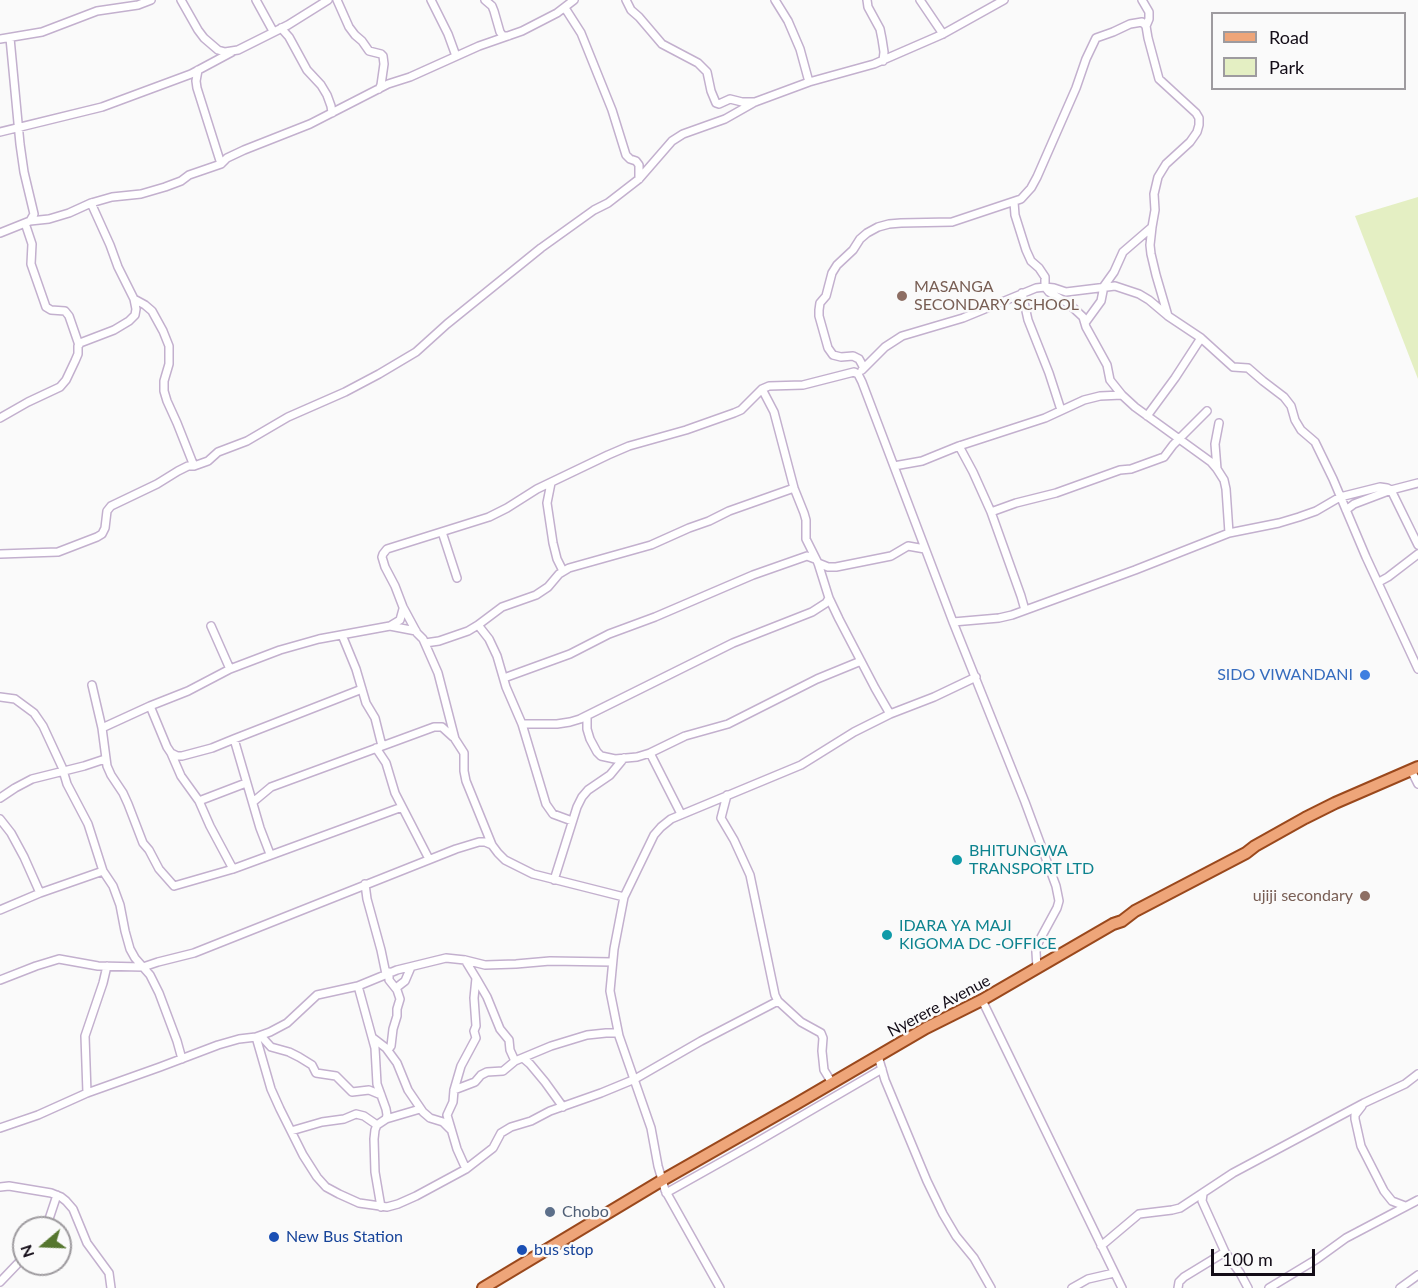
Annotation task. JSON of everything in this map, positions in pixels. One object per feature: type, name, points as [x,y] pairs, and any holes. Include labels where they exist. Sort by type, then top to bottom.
[{"type":"main road","name":"Nyerere Avenue","points":[[483,1288],[661,1181],[926,1028],[982,1000],[1113,924],[1122,921],[1135,911],[1246,853],[1305,818],[1414,768]]},
{"type":"street","points":[[0,39],[42,32],[97,11],[138,5],[151,0]]},
{"type":"street","points":[[181,0],[204,38],[218,50],[232,52]]},
{"type":"street","points":[[256,0],[277,29],[289,37],[307,70],[327,95],[332,106],[332,113]]},
{"type":"street","points":[[0,132],[102,107],[168,83],[298,19],[328,0]]},
{"type":"street","points":[[337,0],[355,35],[369,51],[383,56],[384,64],[379,89]]},
{"type":"street","points":[[431,0],[456,56]]},
{"type":"street","points":[[485,0],[492,6],[500,33],[508,36]]},
{"type":"street","points":[[0,233],[28,222],[49,219],[76,210],[91,202],[165,188],[189,175],[221,164],[227,158],[244,150],[310,124],[398,80],[411,77],[456,56],[522,31],[565,8],[573,0]]},
{"type":"street","points":[[626,0],[631,10],[662,44],[698,63],[707,72],[716,103],[730,99],[754,102]]},
{"type":"street","points":[[775,0],[788,21],[800,49],[809,82]]},
{"type":"street","points":[[867,0],[868,7],[880,29],[884,52],[883,61]]},
{"type":"street","points":[[920,0],[943,34]]},
{"type":"street","points":[[0,554],[58,552],[97,537],[105,528],[107,511],[111,506],[188,466],[208,461],[218,453],[247,441],[288,417],[345,392],[416,352],[541,248],[639,179],[672,141],[683,134],[725,119],[754,102],[809,82],[883,61],[943,34],[1005,0]]},
{"type":"street","points":[[1142,0],[1149,12],[1146,26]]},
{"type":"street","points":[[565,8],[581,33],[609,102],[627,157],[639,165],[639,179]]},
{"type":"street","points":[[864,368],[858,358],[833,355],[828,348],[819,316],[820,303],[826,296],[832,273],[837,265],[853,250],[860,239],[878,227],[901,223],[952,222],[1021,198],[1031,188],[1037,177],[1096,38],[1139,22],[1144,22],[1146,26],[1160,80],[1188,105],[1200,121],[1197,132],[1190,142],[1166,164],[1158,177],[1154,194],[1151,254],[1168,316]]},
{"type":"street","points":[[0,418],[60,387],[66,380],[78,354],[72,320],[65,311],[51,310],[46,307],[31,264],[32,243],[28,222],[34,214],[24,172],[10,38]]},
{"type":"street","points":[[198,70],[195,81],[221,164]]},
{"type":"street","points":[[78,345],[129,321],[135,315],[136,309],[134,299],[91,202]]},
{"type":"street","points":[[1014,202],[1014,215]]},
{"type":"street","points":[[1003,204],[1009,207],[1014,215],[1028,255],[1045,277],[1045,287],[1083,317],[1107,365],[1110,380],[1122,395],[1211,462],[1217,469],[1224,480],[1226,489],[1229,533]]},
{"type":"street","points":[[1085,323],[1101,301],[1104,286],[1114,272],[1123,252],[1152,227]]},
{"type":"street","points":[[1114,272],[1121,287]]},
{"type":"street","points":[[858,374],[885,347],[902,336],[963,318],[1036,288],[1054,288],[1066,292],[1104,286],[1121,287],[1139,294],[1201,338],[1233,367],[1248,368],[1284,397],[1291,406],[1301,430],[1315,442],[1418,669]]},
{"type":"street","points":[[1022,293],[1028,320],[1061,410]]},
{"type":"street","points":[[134,299],[152,311],[169,346],[169,364],[164,381],[164,391],[195,466]]},
{"type":"street","points":[[1147,416],[1176,378],[1201,338]]},
{"type":"street","points":[[455,739],[438,673],[385,567],[383,555],[387,549],[489,518],[537,489],[629,446],[686,430],[741,410],[762,389],[769,386],[803,385],[854,372],[858,374],[862,382],[953,622],[1025,802],[1058,894],[1057,908],[1038,943],[1037,968]]},
{"type":"street","points":[[762,389],[774,412],[794,488],[806,520],[806,539],[817,561],[829,598],[890,714]]},
{"type":"street","points":[[894,466],[922,461],[1045,417],[1084,400],[1100,396],[1122,395]]},
{"type":"street","points":[[991,512],[1164,457],[1207,411]]},
{"type":"street","points":[[1217,469],[1215,444],[1219,423]]},
{"type":"street","points":[[959,446],[991,512],[1025,610]]},
{"type":"street","points":[[551,483],[547,503],[556,554],[563,571]]},
{"type":"street","points":[[1346,510],[1354,504],[1391,490],[1418,483]]},
{"type":"street","points":[[953,622],[999,618],[1025,610],[1229,533],[1299,517],[1316,511],[1340,497],[1380,487],[1391,490],[1418,545]]},
{"type":"street","points":[[425,643],[458,635],[478,625],[502,607],[536,595],[548,587],[563,571],[588,561],[651,544],[729,511],[794,488]]},
{"type":"street","points":[[442,532],[457,578]]},
{"type":"street","points":[[504,678],[570,654],[609,634],[805,556],[828,567],[836,567],[891,556],[908,546],[925,549]]},
{"type":"street","points":[[1378,582],[1418,554]]},
{"type":"street","points":[[522,724],[570,723],[734,643],[813,612],[829,598]]},
{"type":"street","points":[[102,728],[188,691],[230,669],[280,650],[305,642],[390,626],[400,620],[403,607]]},
{"type":"street","points":[[478,625],[492,645],[506,687],[522,724],[546,804],[556,816],[572,821]]},
{"type":"street","points":[[211,626],[230,669]]},
{"type":"street","points":[[390,626],[416,631]]},
{"type":"street","points":[[342,635],[366,703],[377,721],[379,747],[391,782],[429,859]]},
{"type":"street","points":[[587,716],[590,739],[601,756],[615,759],[637,757],[685,736],[728,724],[817,679],[861,662]]},
{"type":"street","points":[[720,1288],[661,1181],[651,1128],[618,1034],[610,991],[612,962],[624,897],[654,834],[681,814],[801,765],[844,737],[890,714],[976,677]]},
{"type":"street","points":[[92,685],[102,728],[105,759],[111,775],[123,793],[143,843],[172,885],[176,886],[232,869],[402,807]]},
{"type":"street","points":[[171,753],[177,756],[191,754],[234,740],[362,689]]},
{"type":"street","points":[[0,697],[15,699],[38,717],[69,789],[91,832],[103,871],[118,898],[130,949],[150,975],[159,993],[182,1059]]},
{"type":"street","points":[[150,706],[181,776],[199,801],[232,869]]},
{"type":"street","points":[[434,727],[447,710]]},
{"type":"street","points":[[253,802],[271,787],[434,727],[442,727],[455,739],[464,753],[466,781],[492,845],[498,854],[510,863],[533,874],[624,897]]},
{"type":"street","points":[[234,740],[270,854]]},
{"type":"street","points":[[650,753],[681,814]]},
{"type":"street","points":[[554,880],[572,821],[582,797],[610,775],[624,758]]},
{"type":"street","points":[[0,798],[32,779],[105,759]]},
{"type":"street","points":[[1414,768],[1418,784]]},
{"type":"street","points":[[199,801],[246,783]]},
{"type":"street","points":[[727,795],[721,818],[750,875],[772,983],[778,1001],[801,1022],[822,1033],[824,1070],[832,1083]]},
{"type":"street","points":[[0,819],[11,833],[24,857],[40,893]]},
{"type":"street","points":[[0,980],[59,959],[107,966],[143,968],[194,952],[474,843],[482,842],[492,845]]},
{"type":"street","points":[[0,910],[103,871]]},
{"type":"street","points":[[365,884],[387,973],[396,988],[400,1001],[391,1046],[388,1050]]},
{"type":"street","points":[[0,1128],[38,1115],[87,1093],[229,1041],[258,1036],[287,1023],[317,995],[358,986],[387,973],[411,966],[441,958],[485,965],[550,961],[612,962]]},
{"type":"street","points":[[465,960],[487,997],[500,1029],[508,1040],[510,1050],[537,1073],[563,1107]]},
{"type":"street","points":[[87,1093],[85,1036],[107,966]]},
{"type":"street","points":[[396,988],[405,981],[411,966]]},
{"type":"street","points":[[466,1169],[447,1115],[452,1106],[461,1066],[476,1038],[474,998],[476,978]]},
{"type":"street","points":[[358,986],[373,1038],[377,1084],[386,1109],[386,1119]]},
{"type":"street","points":[[982,1000],[1122,1288]]},
{"type":"street","points":[[258,1036],[271,1089],[303,1155],[317,1177],[326,1187],[359,1203],[387,1207],[416,1196],[466,1169],[493,1148],[502,1132],[511,1127],[635,1079],[778,1001]]},
{"type":"street","points":[[454,1090],[475,1082],[487,1072],[503,1071],[519,1060],[551,1046],[587,1035],[618,1034]]},
{"type":"street","points":[[258,1036],[271,1047],[290,1052],[312,1065],[316,1072],[336,1076],[352,1092],[369,1090],[381,1095]]},
{"type":"street","points":[[373,1038],[388,1050],[397,1063],[408,1090],[426,1116],[445,1124],[454,1133]]},
{"type":"street","points":[[878,1056],[943,1214],[992,1288]]},
{"type":"street","points":[[666,1193],[882,1069]]},
{"type":"street","points":[[1101,1246],[1139,1214],[1180,1208],[1233,1173],[1364,1103],[1405,1084],[1418,1074]]},
{"type":"street","points":[[1364,1103],[1355,1119],[1361,1146],[1384,1191],[1392,1201],[1405,1206]]},
{"type":"street","points":[[381,1207],[375,1173],[375,1130],[377,1125],[386,1119],[420,1108]]},
{"type":"street","points":[[291,1131],[322,1122],[344,1119],[356,1114],[364,1116],[377,1125]]},
{"type":"street","points":[[1,1185],[45,1191],[66,1201],[73,1209],[87,1243],[109,1273],[111,1288]]},
{"type":"street","points":[[1203,1194],[1203,1202],[1226,1252],[1248,1288]]},
{"type":"street","points":[[50,1216],[57,1195]]},
{"type":"street","points":[[1269,1288],[1317,1259],[1346,1238],[1418,1200]]},
{"type":"street","points":[[1178,1288],[1179,1281],[1184,1276],[1226,1252]]},
{"type":"street","points":[[0,1282],[12,1270]]},
{"type":"street","points":[[1072,1288],[1088,1279],[1114,1273]]},
{"type":"street","points":[[1403,1287],[1418,1275]]},
{"type":"green space","points":[[1418,197],[1418,379],[1355,216]]},
{"type":"place","name":"MASANGA SECONDARY SCHOOL","points":[[902,296]]},
{"type":"place","name":"SIDO VIWANDANI","points":[[1365,675]]},
{"type":"place","name":"BHITUNGWA TRANSPORT LTD","points":[[957,860]]},
{"type":"place","name":"ujiji secondary","points":[[1365,896]]},
{"type":"place","name":"IDARA YA MAJI KIGOMA DC -OFFICE","points":[[887,935]]},
{"type":"place","name":"Chobo","points":[[550,1212]]},
{"type":"place","name":"New Bus Station","points":[[274,1237]]},
{"type":"place","name":"bus stop","points":[[522,1250]]}]
